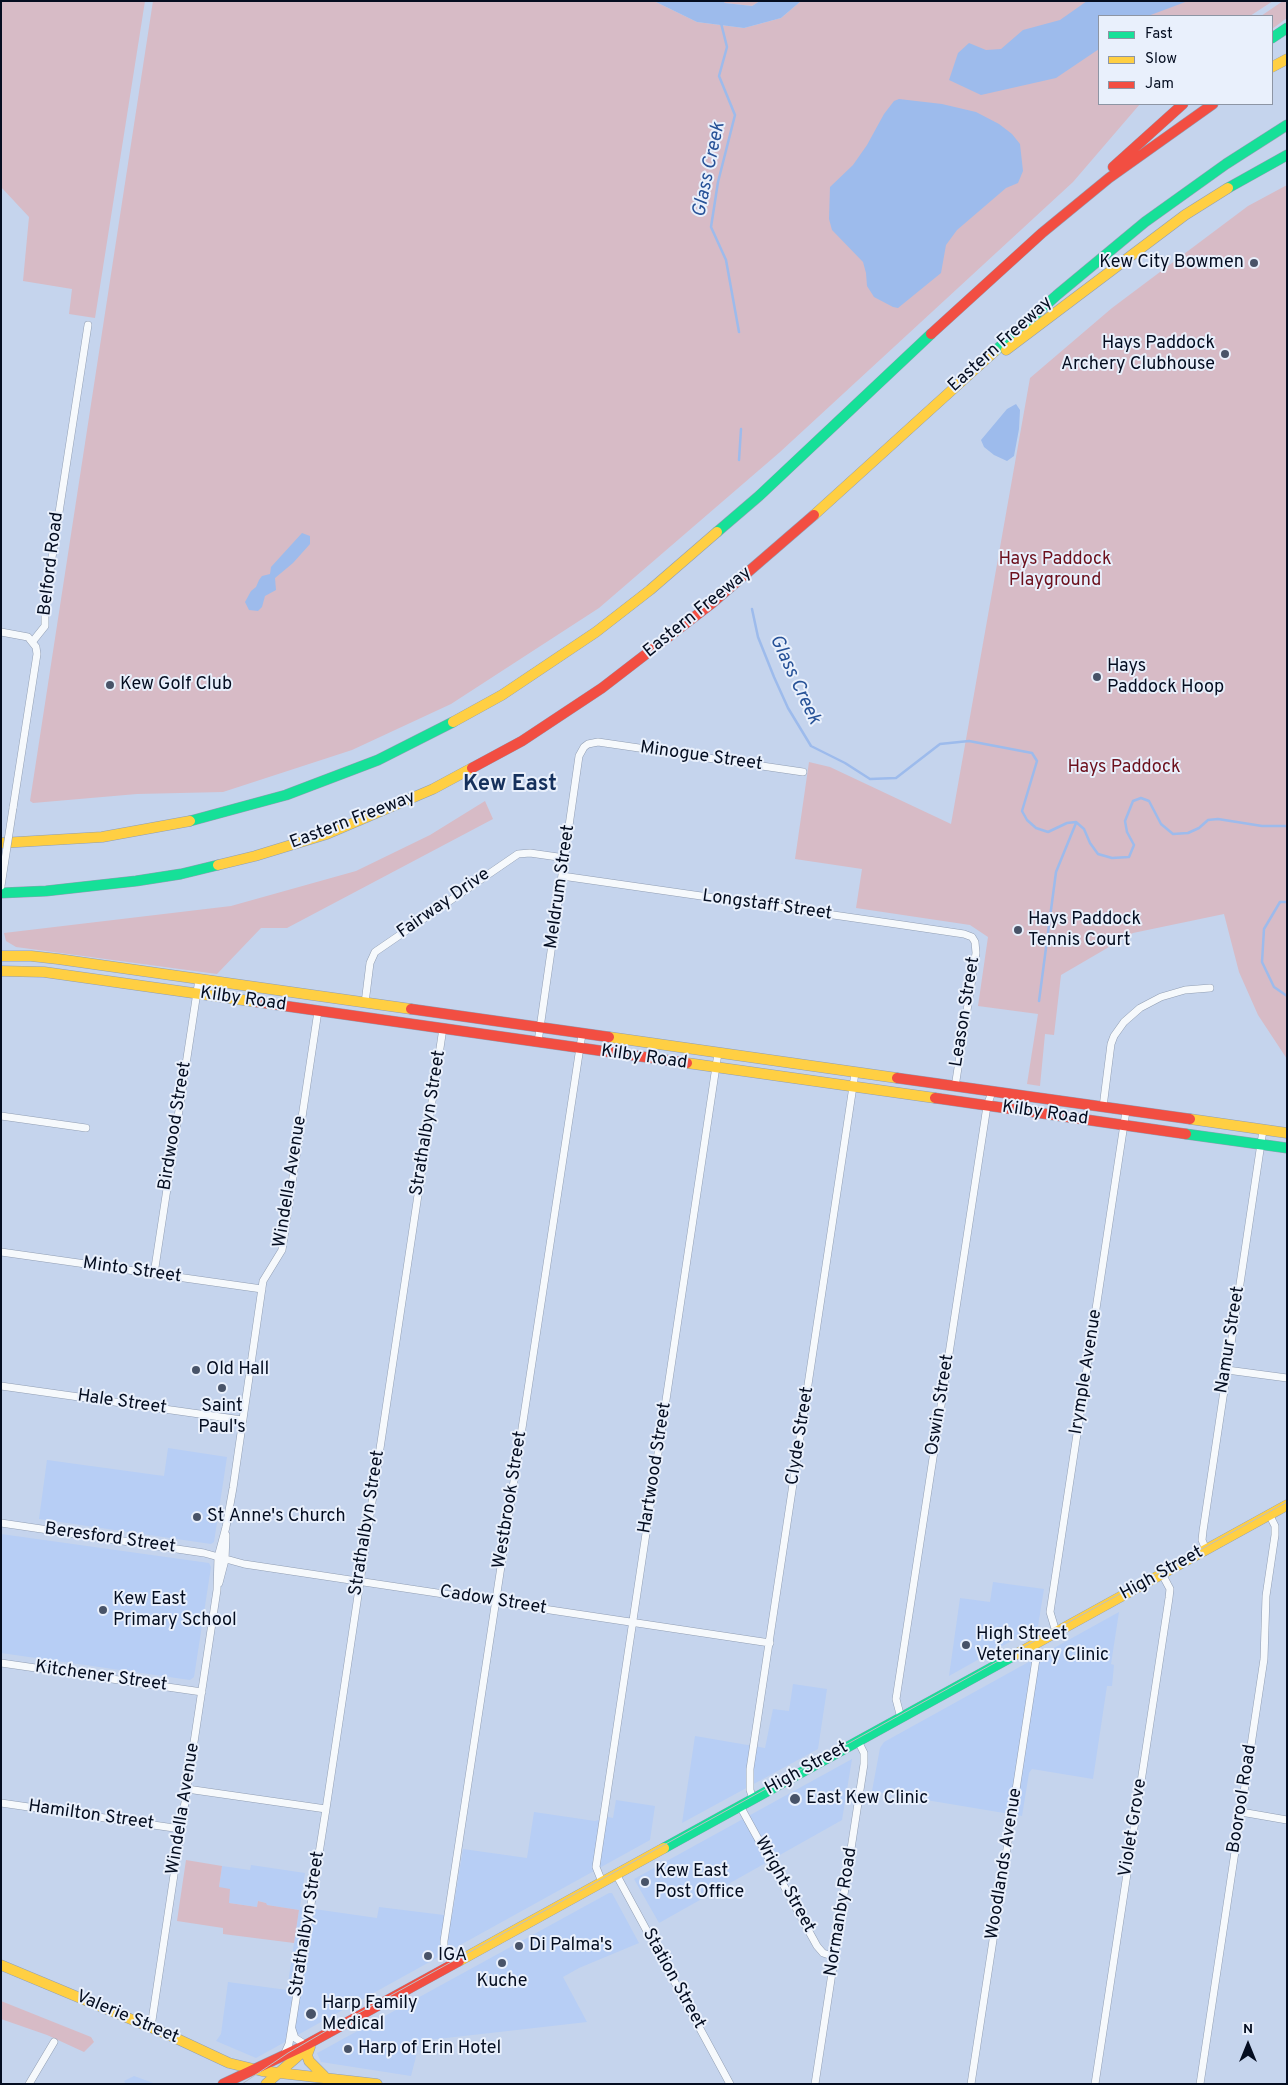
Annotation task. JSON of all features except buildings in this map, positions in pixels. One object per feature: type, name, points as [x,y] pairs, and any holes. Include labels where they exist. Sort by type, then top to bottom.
[{"type":"main road","points":[[1273,37],[1287,28]]},
{"type":"main road","points":[[1273,66],[1287,58]]},
{"type":"main road","points":[[1065,214],[1133,147],[1182,105]]},
{"type":"main road","points":[[1,843],[102,837],[193,820],[244,808],[286,795],[370,764],[468,715],[549,665],[596,632],[680,565],[758,496],[996,273],[1117,172],[1212,105]]},
{"type":"main road","name":"Eastern Freeway","points":[[1,893],[46,891],[136,882],[181,874],[255,856],[365,819],[433,789],[481,764],[561,716],[671,637],[786,540],[1057,295],[1145,222],[1226,164],[1287,125]]},
{"type":"main road","points":[[929,409],[1178,220],[1220,192],[1287,155]]},
{"type":"main road","name":"Kilby Road","points":[[1,956],[41,957],[1287,1133]]},
{"type":"main road","name":"Kilby Road","points":[[1,971],[44,972],[1287,1148]]},
{"type":"main road","name":"High Street","points":[[266,2084],[308,2046],[327,2033],[1287,1504]]},
{"type":"main road","name":"Valerie Street","points":[[1,1966],[151,2027],[222,2060],[253,2069],[324,2076],[377,2084]]},
{"type":"main road","points":[[308,2046],[308,2060],[324,2076]]},
{"type":"main road","name":"High Street","points":[[223,2084],[308,2046]]},
{"type":"street","name":"Belford Road","points":[[33,641],[44,626],[45,603],[88,325]]},
{"type":"street","points":[[1,632],[22,635],[33,641],[37,654],[1,886]]},
{"type":"street","name":"Minogue Street","points":[[598,742],[803,772]]},
{"type":"street","name":"Meldrum Street","points":[[538,1042],[580,756],[588,744],[598,742]]},
{"type":"street","name":"Fairway Drive","points":[[365,1003],[370,962],[375,952],[518,854],[530,853],[565,858]]},
{"type":"street","name":"Longstaff Street","points":[[562,876],[972,937]]},
{"type":"street","name":"Leason Street","points":[[955,1087],[976,953],[975,942],[972,937]]},
{"type":"street","name":"Birdwood Street","points":[[154,1274],[199,979]]},
{"type":"street","points":[[1103,1107],[1111,1044],[1124,1022],[1140,1008],[1161,997],[1185,990],[1210,988]]},
{"type":"street","name":"Windella Avenue","points":[[217,1590],[218,1557],[226,1527],[262,1289],[265,1276],[282,1250],[318,1011]]},
{"type":"street","name":"Strathalbyn Street","points":[[283,2056],[288,2047],[326,1809],[443,1028]]},
{"type":"street","name":"Westbrook Street","points":[[452,1964],[444,1948],[444,1941],[582,1034]]},
{"type":"street","name":"Hartwood Street","points":[[602,1882],[596,1867],[718,1053]]},
{"type":"street","name":"Clyde Street","points":[[753,1799],[750,1790],[750,1768],[855,1073]]},
{"type":"street","name":"Oswin Street","points":[[901,1718],[896,1699],[987,1106],[992,1092]]},
{"type":"street","name":"Irymple Avenue","points":[[1056,1632],[1050,1612],[1126,1110]]},
{"type":"street","points":[[1,1116],[86,1128]]},
{"type":"street","name":"Namur Street","points":[[1206,1550],[1202,1540],[1202,1531],[1263,1130]]},
{"type":"street","name":"Minto Street","points":[[1,1252],[262,1289]]},
{"type":"street","points":[[1227,1370],[1287,1378]]},
{"type":"street","name":"Hale Street","points":[[1,1386],[242,1420]]},
{"type":"street","name":"Boorool Road","points":[[1200,2084],[1264,1659],[1266,1596],[1275,1535],[1274,1525],[1269,1514]]},
{"type":"street","name":"Beresford Street","points":[[1,1524],[204,1553],[218,1557]]},
{"type":"street","name":"Windella Avenue","points":[[151,2027],[217,1590],[225,1560],[226,1527]]},
{"type":"street","name":"Cadow Street","points":[[218,1557],[244,1564],[770,1643]]},
{"type":"street","name":"Violet Grove","points":[[1095,2084],[1169,1598],[1170,1589],[1162,1574]]},
{"type":"street","name":"Woodlands Avenue","points":[[971,2084],[1036,1659],[1034,1644]]},
{"type":"street","name":"Kitchener Street","points":[[1,1663],[202,1692]]},
{"type":"street","name":"Normanby Road","points":[[815,2084],[864,1764],[864,1753],[858,1741]]},
{"type":"street","points":[[187,1789],[326,1809]]},
{"type":"street","name":"Hamilton Street","points":[[1,1803],[181,1829]]},
{"type":"street","name":"Wright Street","points":[[740,1806],[817,1946],[823,1953],[834,1957]]},
{"type":"street","points":[[1241,1812],[1287,1820]]},
{"type":"street","name":"Station Street","points":[[616,1874],[730,2084]]},
{"type":"street","name":"Strathalbyn Street","points":[[293,2018],[294,2036],[308,2046]]},
{"type":"street","points":[[29,2084],[54,2042]]},
{"type":"shaded area","points":[[654,1],[723,1],[725,3],[752,6],[760,1],[801,1],[781,18],[744,28],[697,22]]},
{"type":"shaded area","points":[[1087,1],[1188,1],[1151,15],[1098,15],[1098,50],[1056,78],[981,95],[949,80],[958,53],[969,43],[986,50],[1001,49],[1023,30],[1060,20]]},
{"type":"shaded area","points":[[899,99],[942,104],[976,112],[999,124],[1012,134],[1020,144],[1023,171],[1018,183],[1006,188],[957,230],[946,245],[941,273],[898,308],[874,297],[867,286],[863,262],[832,230],[829,219],[830,187],[853,165],[867,145],[884,114],[894,101]]},
{"type":"shaded area","points":[[1016,404],[1020,410],[1019,429],[1014,456],[1007,461],[994,455],[984,447],[981,440],[1007,409]]},
{"type":"shaded area","points":[[302,533],[310,536],[310,544],[293,563],[275,578],[276,590],[265,596],[262,607],[258,611],[249,610],[245,602],[251,591],[256,587],[262,576],[270,574],[271,567]]},
{"type":"shaded area","points":[[168,1448],[227,1457],[214,1542],[211,1544],[39,1519],[47,1460],[164,1476]]},
{"type":"shaded area","name":"Kew East Primary School","points":[[1,1534],[209,1563],[211,1567],[194,1677],[190,1680],[1,1653]]},
{"type":"shaded area","points":[[993,1582],[1044,1589],[1038,1626],[949,1676],[960,1598],[990,1602]]},
{"type":"shaded area","points":[[1119,1612],[1111,1664],[1114,1665],[1112,1686],[1107,1686],[1093,1779],[1032,1769],[1029,1773],[1022,1816],[872,1791],[880,1748],[884,1742]]},
{"type":"shaded area","points":[[793,1684],[827,1689],[818,1749],[682,1823],[695,1736],[765,1748],[773,1709],[789,1711]]},
{"type":"shaded area","points":[[852,1759],[842,1820],[659,1923],[634,1879]]},
{"type":"shaded area","points":[[616,1800],[655,1806],[650,1840],[256,2058],[216,2041],[221,2034],[228,1982],[287,1990],[299,1910],[266,1905],[266,1903],[258,1901],[257,1907],[229,1903],[219,1887],[222,1866],[250,1870],[251,1865],[305,1873],[300,1907],[377,1918],[379,1907],[452,1916],[463,1849],[527,1858],[534,1812],[595,1821],[608,1817],[613,1818]]},
{"type":"shaded area","points":[[612,1893],[639,1943],[579,1968],[563,1977],[587,2022],[420,2041],[411,2076],[321,2062],[317,2053]]},
{"type":"shaded area","points":[[134,2076],[156,2084],[126,2084],[124,2081]]},
{"type":"green space","points":[[1,1],[145,1],[95,318],[69,314],[72,289],[23,281],[29,217],[1,187]]},
{"type":"green space","name":"Kew Golf Club","points":[[153,1],[654,1],[697,22],[744,28],[781,18],[801,1],[1273,1],[1252,15],[1098,15],[1098,105],[1139,105],[1073,182],[780,452],[599,608],[451,704],[352,750],[223,792],[137,794],[33,803],[30,801]]},
{"type":"green space","points":[[723,1],[760,1],[752,6],[725,3]]},
{"type":"green space","points":[[1283,1],[1287,1],[1287,18],[1273,28],[1273,15],[1262,15]]},
{"type":"green space","name":"Hays Paddock","points":[[1287,185],[1287,1059],[1258,1015],[1239,972],[1224,914],[1133,933],[1061,975],[1054,1035],[1045,1034],[1040,1086],[1027,1084],[1038,1014],[978,1006],[988,937],[970,925],[856,908],[862,869],[795,859],[809,762],[830,767],[951,824],[1030,378],[1112,308],[1248,206]]},
{"type":"green space","points":[[485,801],[493,819],[287,928],[261,928],[217,974],[16,947],[6,941],[4,933],[231,906],[356,871],[430,835]]},
{"type":"green space","points":[[186,1860],[222,1866],[219,1887],[230,1889],[229,1903],[257,1907],[258,1901],[267,1905],[299,1910],[294,1943],[223,1934],[223,1928],[177,1921]]},
{"type":"green space","points":[[1,2001],[91,2037],[94,2042],[84,2052],[47,2035],[1,2019]]},
{"type":"waterway","name":"Glass Creek","points":[[721,23],[727,47],[719,76],[735,115],[718,182],[711,227],[726,260],[739,332]]},
{"type":"waterway","name":"Glass Creek","points":[[739,460],[741,429]]},
{"type":"waterway","name":"Glass Creek","points":[[752,609],[758,637],[774,677],[788,708],[811,746],[845,763],[870,779],[896,778],[940,744],[969,741],[1032,753],[1037,761],[1022,811],[1027,820],[1036,828],[1048,832],[1067,823],[1076,822],[1084,829],[1090,843],[1098,854],[1112,858],[1129,857],[1134,845],[1127,832],[1125,821],[1133,801],[1141,798],[1149,801],[1161,824],[1173,834],[1188,833],[1199,828],[1208,820],[1218,819],[1262,826],[1287,826]]},
{"type":"waterway","points":[[1039,1001],[1056,872],[1076,823]]},
{"type":"waterway","name":"Glass Creek","points":[[1287,902],[1280,902],[1264,929],[1262,962],[1274,987],[1287,996]]},
{"type":"tram line","points":[[242,2084],[288,2053],[326,2031],[1287,1502]]},
{"type":"traffic: fast","points":[[1273,37],[1287,28]]},
{"type":"traffic: fast","points":[[995,351],[1057,295],[1145,222],[1226,164],[1287,125]]},
{"type":"traffic: fast","points":[[1228,188],[1287,155]]},
{"type":"traffic: fast","points":[[717,532],[759,496],[931,334]]},
{"type":"traffic: fast","points":[[190,821],[286,795],[378,760],[453,722]]},
{"type":"traffic: fast","points":[[1,893],[46,891],[136,881],[181,874],[218,865]]},
{"type":"traffic: fast","points":[[1186,1134],[1287,1148]]},
{"type":"traffic: fast","points":[[664,1848],[1013,1656]]},
{"type":"traffic: slow","points":[[1273,66],[1287,59]]},
{"type":"traffic: slow","points":[[1006,350],[1185,215],[1228,188]]},
{"type":"traffic: slow","points":[[814,515],[995,351]]},
{"type":"traffic: slow","points":[[453,722],[502,695],[596,632],[650,590],[717,532]]},
{"type":"traffic: slow","points":[[218,865],[327,834],[433,789],[472,768]]},
{"type":"traffic: slow","points":[[1,843],[102,837],[190,821]]},
{"type":"traffic: slow","points":[[1,956],[31,956],[58,959],[411,1009]]},
{"type":"traffic: slow","points":[[1,971],[44,972],[257,1002]]},
{"type":"traffic: slow","points":[[609,1037],[897,1078]]},
{"type":"traffic: slow","points":[[687,1063],[935,1098]]},
{"type":"traffic: slow","points":[[1190,1119],[1287,1133]]},
{"type":"traffic: slow","points":[[1013,1656],[1287,1505]]},
{"type":"traffic: slow","points":[[459,1961],[664,1848]]},
{"type":"traffic: slow","points":[[1,1965],[169,2035],[229,2063],[262,2071],[377,2084]]},
{"type":"traffic: slow","points":[[310,2047],[307,2055],[309,2061],[324,2076]]},
{"type":"traffic: slow","points":[[266,2084],[306,2049]]},
{"type":"traffic: jam","points":[[1113,167],[1182,105]]},
{"type":"traffic: jam","points":[[931,334],[1042,233],[1109,178],[1212,105]]},
{"type":"traffic: jam","points":[[472,768],[522,741],[602,688],[711,604],[814,515]]},
{"type":"traffic: jam","points":[[257,1002],[687,1063]]},
{"type":"traffic: jam","points":[[411,1009],[609,1037]]},
{"type":"traffic: jam","points":[[897,1078],[1190,1119]]},
{"type":"traffic: jam","points":[[935,1098],[1186,1134]]},
{"type":"traffic: jam","points":[[223,2084],[306,2045],[459,1961]]},
{"type":"place","name":"Kew City Bowmen","points":[[1254,263]]},
{"type":"place","name":"Hays Paddock Archery Clubhouse","points":[[1225,354]]},
{"type":"place","name":"Hays Paddock Hoop","points":[[1097,677]]},
{"type":"place","name":"Kew Golf Club","points":[[110,685]]},
{"type":"place","name":"Hays Paddock Tennis Court","points":[[1018,930]]},
{"type":"place","name":"Old Hall","points":[[196,1370]]},
{"type":"place","name":"Saint Paul's","points":[[222,1388]]},
{"type":"place","name":"St Anne's Church","points":[[197,1517]]},
{"type":"place","name":"Kew East Primary School","points":[[103,1610]]},
{"type":"place","name":"High Street Veterinary Clinic","points":[[966,1645]]},
{"type":"place","name":"East Kew Clinic","points":[[795,1799]]},
{"type":"place","name":"Kew East Post Office","points":[[645,1882]]},
{"type":"place","name":"Di Palma's","points":[[519,1946]]},
{"type":"place","name":"IGA","points":[[428,1956]]},
{"type":"place","name":"Kuche","points":[[502,1963]]},
{"type":"place","name":"Harp Family Medical","points":[[311,2014]]},
{"type":"place","name":"Harp of Erin Hotel","points":[[348,2049]]},
{"type":"district","name":"Kew East","points":[[510,786]]},
{"type":"park label","name":"Hays Paddock Playground","points":[[1055,570]]}]
